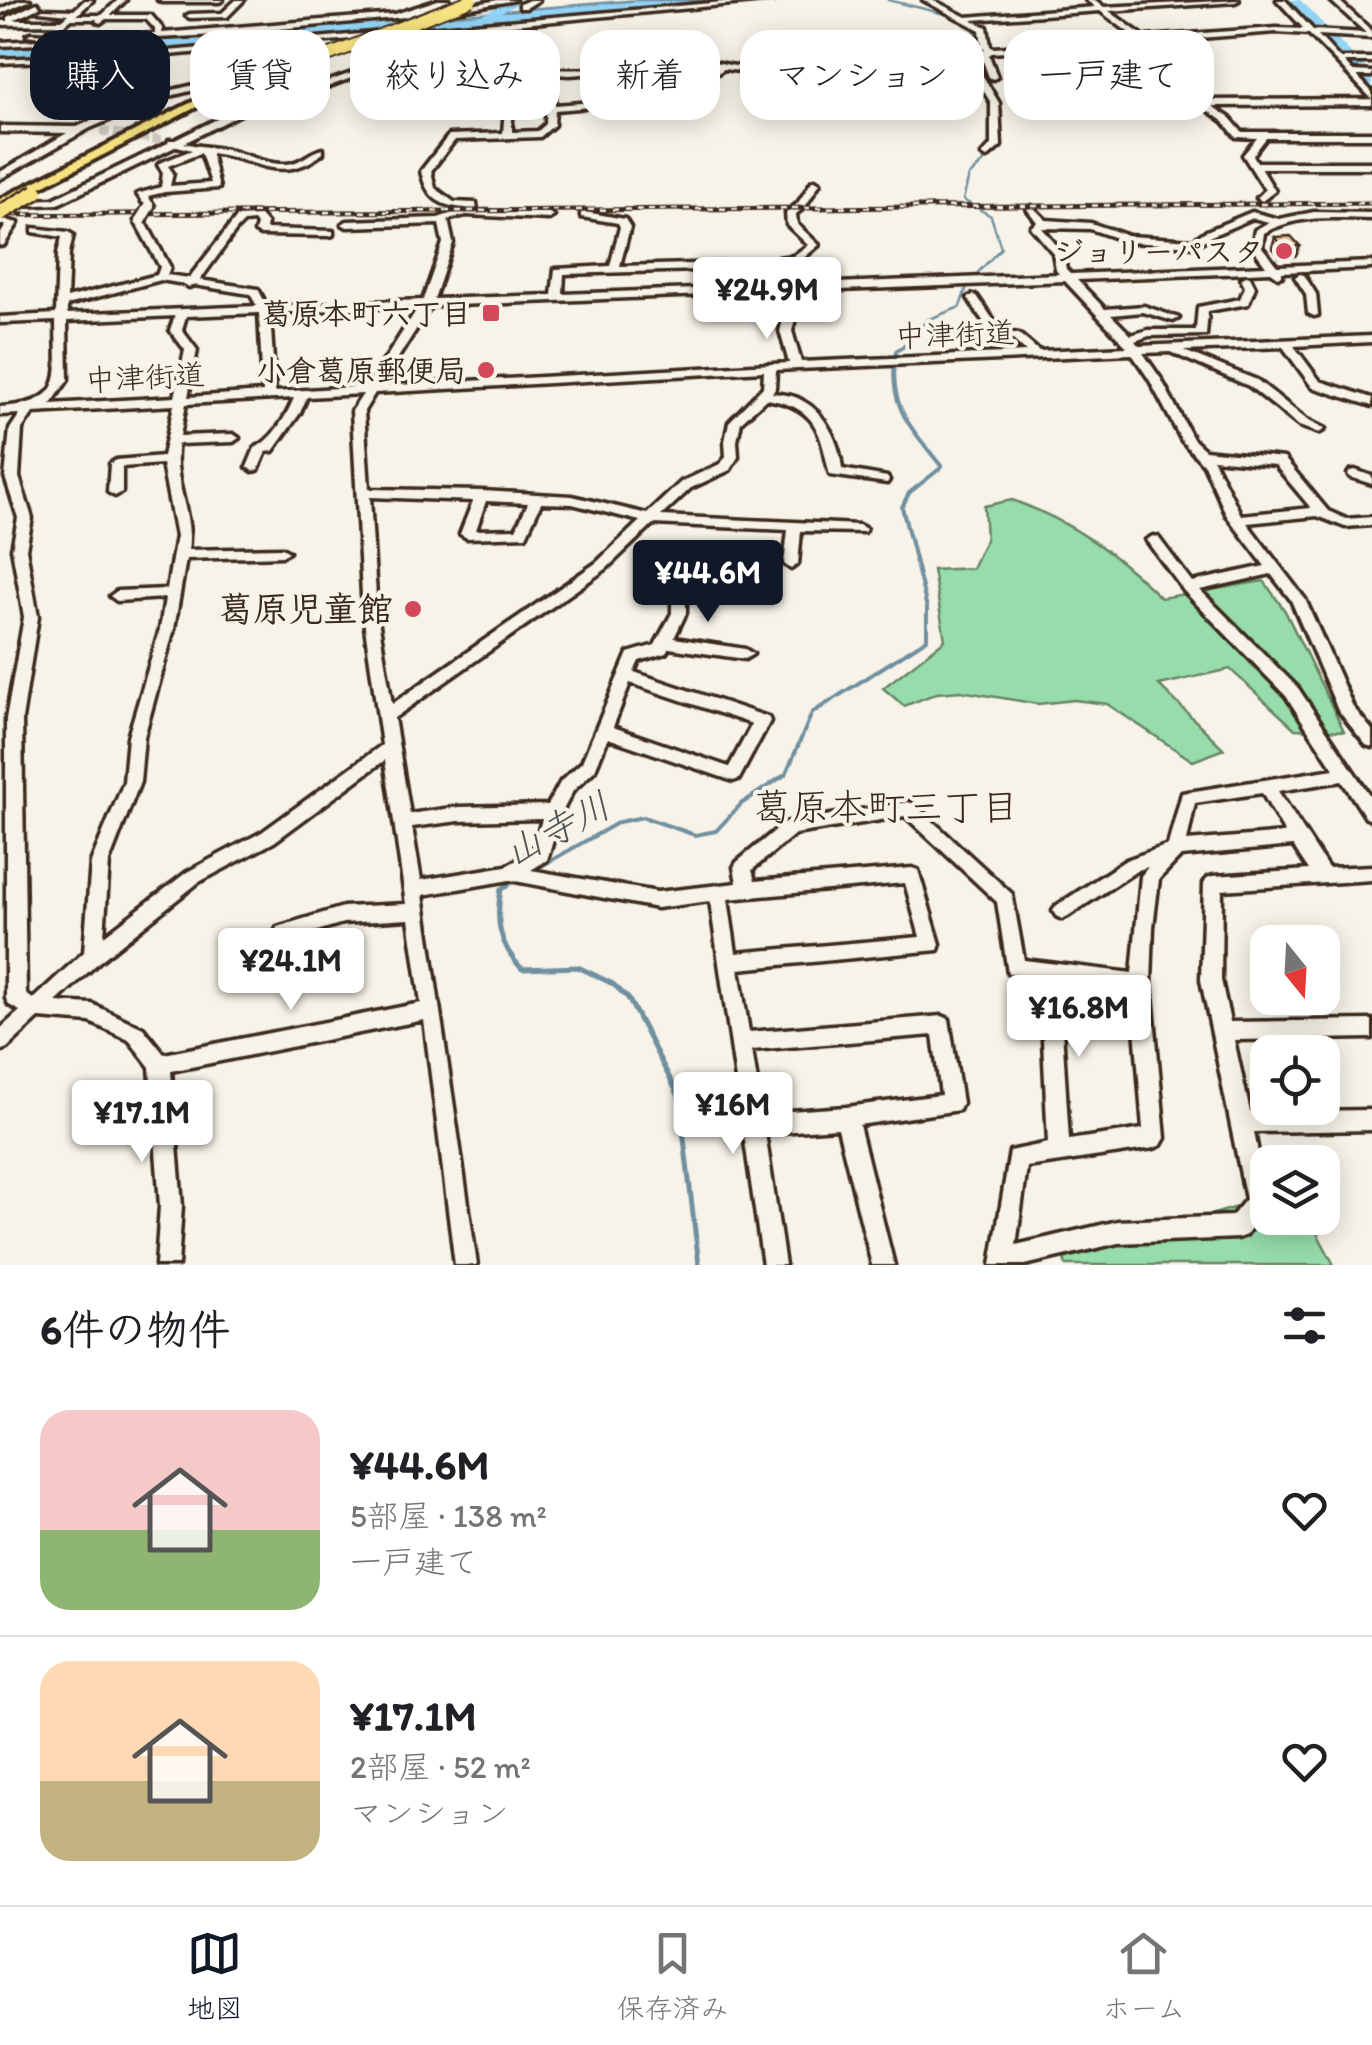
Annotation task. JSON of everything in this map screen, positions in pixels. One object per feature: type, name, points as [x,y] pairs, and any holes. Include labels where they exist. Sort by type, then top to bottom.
[{"type":"highway","points":[[330,46],[457,0]]},
{"type":"highway","points":[[330,51],[471,0]]},
{"type":"highway","points":[[0,204],[190,109]]},
{"type":"highway","points":[[0,213],[29,192]]},
{"type":"street","points":[[0,12],[26,0]]},
{"type":"street","points":[[0,35],[46,36],[89,0]]},
{"type":"street","points":[[90,30],[122,0]]},
{"type":"street","points":[[162,0],[219,0]]},
{"type":"street","points":[[190,16],[224,15],[240,0]]},
{"type":"street","points":[[170,32],[401,15],[446,0]]},
{"type":"street","points":[[445,12],[534,0]]},
{"type":"street","points":[[0,61],[157,54],[771,0]]},
{"type":"street","points":[[926,0],[970,18],[984,29],[993,77]]},
{"type":"street","points":[[1090,0],[1131,30]]},
{"type":"street","points":[[970,18],[1234,0]]},
{"type":"street","points":[[1281,0],[1372,99]]},
{"type":"street","points":[[1334,0],[1372,35]]},
{"type":"street","points":[[516,4],[531,20]]},
{"type":"street","points":[[4,22],[40,8],[103,18],[148,17],[156,30]]},
{"type":"street","points":[[1349,14],[1372,15]]},
{"type":"street","points":[[4,22],[60,22]]},
{"type":"street","points":[[488,25],[489,30]]},
{"type":"street","points":[[170,32],[217,26]]},
{"type":"street","points":[[1214,37],[1310,31],[1372,35]]},
{"type":"street","points":[[15,60],[30,43]]},
{"type":"street","points":[[0,44],[30,43]]},
{"type":"street","points":[[984,54],[1004,52]]},
{"type":"street","points":[[1338,60],[1372,60]]},
{"type":"street","points":[[560,71],[646,64],[740,68]]},
{"type":"street","points":[[560,107],[686,97],[702,79],[725,66]]},
{"type":"street","points":[[1350,73],[1372,74]]},
{"type":"street","points":[[984,85],[995,104],[996,146],[987,155]]},
{"type":"street","points":[[0,176],[24,160],[152,98],[190,87]]},
{"type":"street","points":[[1214,103],[1372,99]]},
{"type":"street","points":[[1214,112],[1239,135],[1262,138],[1372,134]]},
{"type":"street","points":[[0,204],[55,202],[220,120]]},
{"type":"street","points":[[507,134],[508,120]]},
{"type":"street","points":[[470,214],[473,205],[452,205],[430,189],[426,171],[452,137],[540,134],[550,126],[551,120]]},
{"type":"street","points":[[0,129],[102,132]]},
{"type":"street","points":[[1235,227],[1230,224],[1237,217],[1266,203],[1270,190],[1248,156],[1262,138]]},
{"type":"street","points":[[162,277],[165,267],[140,221],[149,206],[142,194],[221,186],[208,153],[172,142]]},
{"type":"street","points":[[165,189],[168,172],[162,165],[201,150],[220,152],[251,164],[299,166],[320,151]]},
{"type":"street","points":[[0,157],[24,160]]},
{"type":"street","points":[[1253,165],[1372,165]]},
{"type":"street","points":[[557,298],[559,271],[615,266],[772,265],[796,259],[814,245],[792,225],[790,213],[815,183]]},
{"type":"street","points":[[1032,209],[1042,222]]},
{"type":"street","points":[[346,224],[442,221],[470,214],[548,216]]},
{"type":"street","points":[[585,215],[621,221],[624,227],[615,266]]},
{"type":"street","points":[[1277,222],[1252,216],[1235,227],[1202,235],[1195,242],[1128,239],[1092,226],[1042,222],[1036,227],[1058,253],[1062,270],[1133,347],[1188,441],[1202,454],[1238,520],[1298,598],[1346,710],[1372,741]]},
{"type":"street","points":[[1278,273],[1256,239],[1259,232],[1277,222],[1307,216],[1372,216]]},
{"type":"street","points":[[189,284],[210,266],[218,247],[241,219],[256,218],[262,224],[260,232],[329,233]]},
{"type":"street","points":[[442,221],[448,242],[424,308],[358,411],[366,493],[370,613],[432,1010],[466,1265]]},
{"type":"street","points":[[0,222],[14,223],[0,243]]},
{"type":"street","points":[[37,230],[68,235],[59,257],[65,280],[60,322],[62,380],[47,402],[29,409],[16,429],[6,481],[24,518],[19,549],[31,617],[14,719],[12,951],[16,998],[34,1009],[92,1013],[136,1034],[160,1064],[170,1206],[167,1265]]},
{"type":"street","points":[[772,265],[792,308],[786,331],[796,365]]},
{"type":"street","points":[[424,308],[557,298],[969,288],[1372,265]]},
{"type":"street","points":[[1072,281],[1246,279],[1278,273],[1300,277],[1372,274]]},
{"type":"street","points":[[61,303],[162,277],[254,291],[264,315],[269,396]]},
{"type":"street","points":[[1300,277],[1311,294],[1314,313]]},
{"type":"street","points":[[1133,347],[1164,332],[1202,333],[1202,309],[1244,302],[1250,287],[1246,279]]},
{"type":"street","points":[[969,288],[997,334],[1015,336],[1037,355]]},
{"type":"street","points":[[0,320],[179,318],[786,293]]},
{"type":"street","points":[[1104,312],[1144,309],[1173,318]]},
{"type":"street","points":[[94,955],[100,862],[132,782],[136,736],[173,593],[183,536],[169,458],[179,400],[190,373],[191,350],[176,330],[179,318]]},
{"type":"street","points":[[0,329],[60,322]]},
{"type":"street","name":"中津街道","points":[[0,411],[770,366],[1372,339]]},
{"type":"street","points":[[1286,342],[1316,384],[1372,402]]},
{"type":"street","points":[[1172,350],[1253,383],[1302,423],[1318,429]]},
{"type":"street","points":[[386,716],[602,566],[686,485],[725,467],[732,458],[729,433],[735,416],[770,388],[770,366]]},
{"type":"street","points":[[253,467],[261,448],[268,448],[294,413],[302,394]]},
{"type":"street","points":[[764,395],[800,402],[822,428],[837,458],[835,472],[882,480]]},
{"type":"street","points":[[174,440],[233,438]]},
{"type":"street","points":[[1202,454],[1279,461],[1324,514],[1345,523],[1372,521]]},
{"type":"street","points":[[115,492],[116,464],[169,458]]},
{"type":"street","points":[[1354,474],[1372,480]]},
{"type":"street","points":[[366,493],[572,500],[653,520],[859,529]]},
{"type":"street","points":[[482,495],[468,534],[521,532],[537,498]]},
{"type":"street","points":[[1238,520],[1324,514]]},
{"type":"street","points":[[791,564],[795,527]]},
{"type":"street","points":[[1153,540],[1189,588],[1292,692],[1372,813]]},
{"type":"street","points":[[0,551],[19,549]]},
{"type":"street","points":[[180,555],[282,552]]},
{"type":"street","points":[[1189,588],[1274,569]]},
{"type":"street","points":[[511,873],[541,854],[553,812],[567,786],[589,766],[633,657],[662,649],[679,613],[679,587]]},
{"type":"street","points":[[117,596],[173,593]]},
{"type":"street","points":[[665,642],[744,654]]},
{"type":"street","points":[[606,731],[732,775],[762,722],[625,675]]},
{"type":"street","points":[[0,1042],[94,955],[193,877],[268,837],[390,748]]},
{"type":"street","points":[[1346,774],[1188,798],[1176,849],[1150,876],[1141,983],[1154,1138],[1018,1158],[1003,1262],[1118,1232],[1238,1227],[1257,1202],[1211,980],[1214,883],[1323,876],[1368,880]]},
{"type":"street","points":[[1266,786],[1323,876]]},
{"type":"street","points":[[746,889],[743,868],[790,828],[908,809],[1006,899],[1016,967],[1141,983]]},
{"type":"street","points":[[400,822],[459,814],[553,812]]},
{"type":"street","points":[[1062,911],[1132,865],[1176,849],[1298,839]]},
{"type":"street","points":[[413,888],[511,873],[658,900],[912,875],[931,944],[728,962]]},
{"type":"street","points":[[718,894],[774,1265]]},
{"type":"street","points":[[284,934],[343,915],[417,911]]},
{"type":"street","points":[[1049,972],[1060,1152]]},
{"type":"street","points":[[160,1064],[432,1010]]},
{"type":"street","points":[[742,1042],[942,1025],[952,1102],[846,1117],[754,1124]]},
{"type":"street","points":[[1222,1031],[1372,1028]]},
{"type":"street","points":[[846,1117],[883,1265]]},
{"type":"street","points":[[1242,1122],[1372,1120]]},
{"type":"green space","points":[[1012,500],[1055,518],[1092,540],[1161,598],[1264,581],[1285,611],[1344,731],[1295,729],[1230,669],[1159,685],[1224,749],[1193,761],[1107,704],[1074,700],[1038,704],[961,691],[937,693],[904,706],[883,688],[945,640],[933,570],[972,568],[986,539],[984,506]]},
{"type":"green space","points":[[1250,1203],[1250,1235],[1318,1235],[1334,1265],[1066,1265],[1064,1259]]},
{"type":"water","points":[[639,0],[751,0],[408,30],[350,30],[350,35],[330,37],[330,30],[268,30]]},
{"type":"water","points":[[190,36],[190,49],[170,51],[170,38]]},
{"type":"water","points":[[30,45],[30,57],[0,58],[0,46]]},
{"type":"building","points":[[1291,236],[1300,246],[1283,247],[1275,237]]},
{"type":"waterway","points":[[480,18],[520,0]]},
{"type":"waterway","name":"山寺川","points":[[888,0],[957,17]]},
{"type":"waterway","points":[[1293,0],[1372,83]]},
{"type":"waterway","name":"山寺川","points":[[970,23],[974,30]]},
{"type":"waterway","name":"山寺川","points":[[903,346],[927,320],[960,307],[968,283],[1001,248],[991,216],[963,200],[969,176],[1001,145],[1002,110],[989,87]]},
{"type":"waterway","name":"山寺川","points":[[531,872],[619,822],[643,817],[695,835],[716,831],[741,804],[786,774],[812,713],[927,639],[927,608],[902,507],[909,493],[942,467],[911,427],[898,402],[896,351],[907,344]]},
{"type":"waterway","name":"山寺川","points":[[502,888],[519,879]]},
{"type":"waterway","name":"山寺川","points":[[507,886],[501,889],[499,922],[514,960],[522,969],[578,967],[613,984],[628,998],[679,1096],[699,1265]]},
{"type":"tunnel","points":[[101,131],[172,142]]},
{"type":"tunnel","points":[[1262,198],[1270,208]]},
{"type":"railway","points":[[0,215],[1372,203]]},
{"type":"place","name":"ジョリーパスタ","points":[[1284,251]]},
{"type":"place","name":"葛原本町六丁目","points":[[491,313]]},
{"type":"place","name":"小倉葛原郵便局","points":[[486,370]]},
{"type":"place","name":"葛原児童館","points":[[413,609]]},
{"type":"district","name":"葛原本町三丁目","points":[[886,807]]}]
